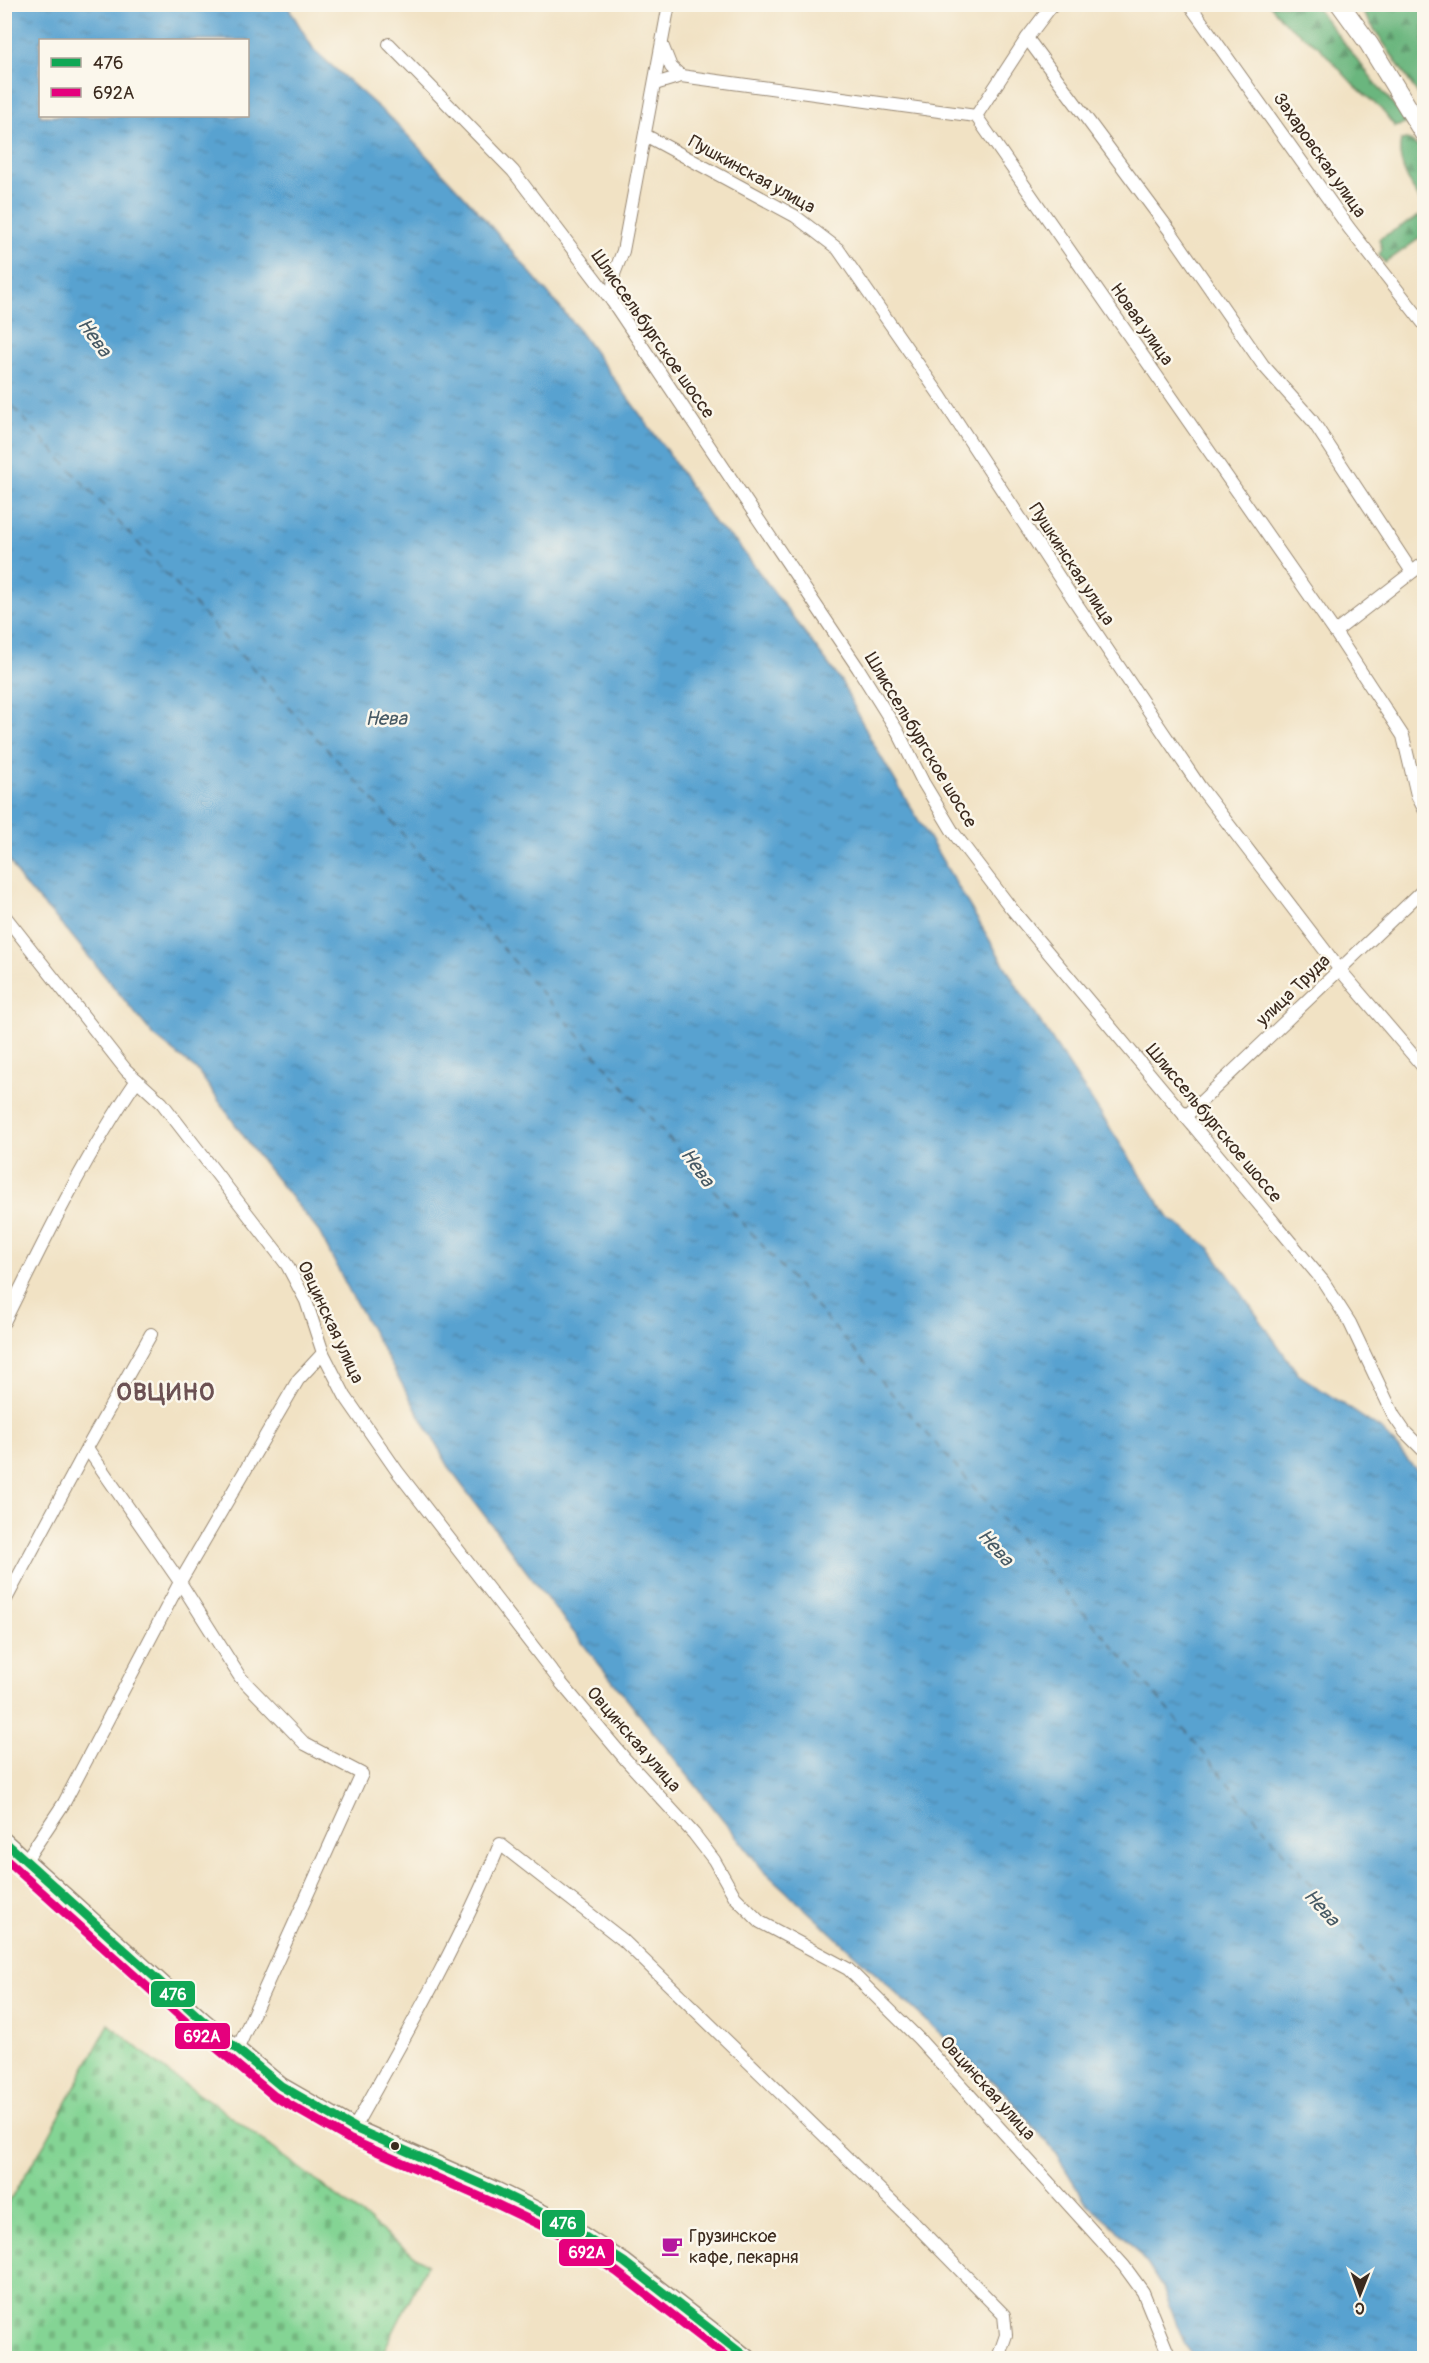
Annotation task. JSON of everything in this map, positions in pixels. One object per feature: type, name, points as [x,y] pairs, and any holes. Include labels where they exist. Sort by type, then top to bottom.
[{"type":"main road","points":[[1340,4],[1369,44],[1425,134]]},
{"type":"main road","points":[[4,1841],[237,2050],[281,2086],[354,2128],[497,2191],[565,2224],[624,2262],[747,2358]]},
{"type":"street","points":[[612,302],[614,274],[623,251],[669,4]]},
{"type":"street","points":[[655,84],[681,76],[976,116],[1027,38],[1053,4]]},
{"type":"street","name":"Захаровская улица","points":[[1189,4],[1349,228],[1425,324]]},
{"type":"street","points":[[1027,38],[1170,231],[1263,365],[1312,420],[1412,572]]},
{"type":"street","name":"Шлиссельбургское шоссе","points":[[389,44],[513,171],[612,302],[858,668],[898,732],[922,783],[952,832],[1011,908],[1328,1288],[1350,1323],[1394,1416],[1405,1432],[1425,1451]]},
{"type":"street","points":[[663,46],[671,67],[681,76]]},
{"type":"street","name":"Новая улица","points":[[976,116],[1335,632],[1403,736],[1417,795],[1425,809]]},
{"type":"street","name":"Пушкинская улица","points":[[645,135],[795,216],[838,249],[941,397],[1200,787],[1340,970],[1425,1068]]},
{"type":"street","points":[[1335,632],[1425,563]]},
{"type":"street","name":"улица Труда","points":[[1185,1117],[1425,889]]},
{"type":"street","name":"Овцинская улица","points":[[4,915],[126,1070],[162,1103],[287,1265],[306,1301],[323,1353],[345,1396],[397,1471],[562,1684],[626,1760],[694,1834],[714,1860],[735,1897],[760,1922],[848,1970],[919,2039],[1124,2266],[1143,2292],[1170,2358]]},
{"type":"street","points":[[4,1322],[60,1210],[116,1111],[137,1080]]},
{"type":"street","points":[[4,1603],[151,1334]]},
{"type":"street","points":[[26,1860],[64,1803],[180,1582],[298,1380],[323,1353]]},
{"type":"street","points":[[87,1448],[180,1582],[240,1677],[306,1744],[362,1774],[237,2050]]},
{"type":"street","points":[[354,2128],[432,1989],[478,1897],[500,1844],[622,1940],[909,2218],[1005,2315],[1006,2335],[998,2358]]},
{"type":"green space","points":[[1270,5],[1314,5],[1405,120],[1405,124],[1395,127],[1382,110],[1354,85],[1319,47],[1285,23]]},
{"type":"green space","points":[[1358,5],[1424,5],[1424,103]]},
{"type":"green space","points":[[1407,139],[1423,150],[1424,154],[1424,208],[1403,167],[1401,140]]},
{"type":"green space","points":[[1424,213],[1424,235],[1385,263],[1379,255],[1382,249],[1379,239]]},
{"type":"green space","points":[[109,2024],[171,2075],[220,2108],[427,2265],[380,2358],[5,2358],[5,2208],[46,2141]]},
{"type":"water","name":"Нева","points":[[5,4],[287,5],[314,50],[396,123],[477,210],[574,324],[666,450],[715,524],[737,543],[841,681],[871,740],[1018,988],[1169,1218],[1209,1247],[1298,1374],[1383,1431],[1424,1479],[1424,2358],[1195,2358],[1185,2345],[1164,2291],[1148,2265],[1119,2231],[1086,2202],[1054,2151],[1005,2093],[764,1871],[548,1600],[452,1472],[351,1294],[319,1232],[254,1151],[198,1071],[154,1036],[67,930],[22,882],[5,853]]},
{"type":"ferry route","points":[[4,397],[358,783],[1173,1715],[1424,2026]]},
{"type":"transit line","name":"476","points":[[4,1841],[202,2020],[281,2086],[354,2128],[497,2191],[565,2224],[624,2262],[747,2358]]},
{"type":"transit line","name":"692А","points":[[4,1858],[194,2029],[274,2096],[349,2139],[559,2234],[617,2272],[728,2358]]},
{"type":"place","name":"Грузинское кафе, пекарня","points":[[672,2246]]},
{"type":"district","name":"ОВЦИНО","points":[[166,1392]]}]
